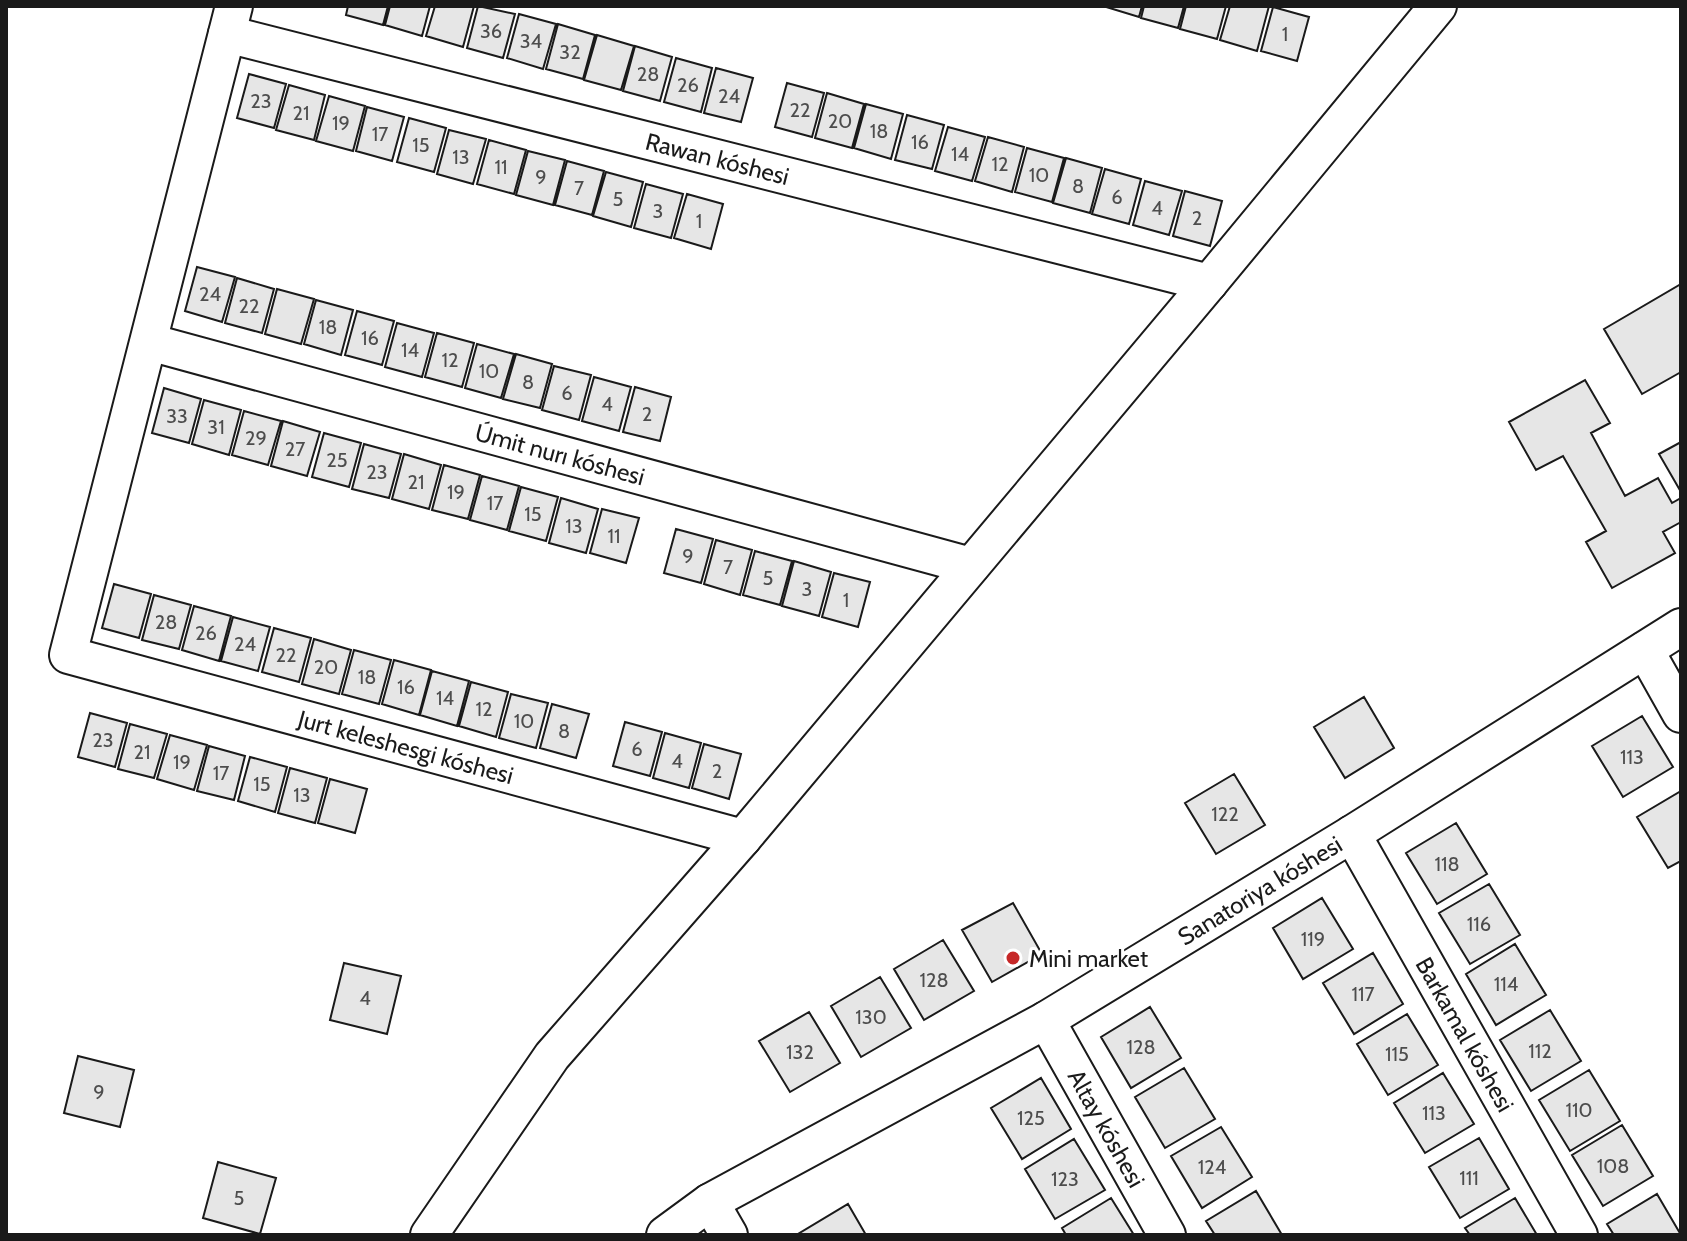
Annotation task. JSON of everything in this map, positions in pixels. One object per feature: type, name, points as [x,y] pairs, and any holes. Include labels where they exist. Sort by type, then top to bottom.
[{"type":"street","points":[[429,1235],[552,1056],[743,838],[1438,6]]},
{"type":"street","points":[[149,342],[230,20]]},
{"type":"street","name":"Rawan kóshesi","points":[[230,20],[1209,283]]},
{"type":"street","name":"Úmit nurı kóshesi","points":[[149,342],[971,566]]},
{"type":"street","name":"Jurt keleshesgi kóshesi","points":[[149,342],[68,655],[743,838]]},
{"type":"street","name":"Sanatoriya kóshesi","points":[[665,1235],[710,1202],[1046,1020],[1352,834],[1681,627]]},
{"type":"street","points":[[1645,650],[1681,714]]},
{"type":"street","name":"Barkamal kóshesi","points":[[1352,834],[1579,1235]]},
{"type":"street","name":"Altay kóshesi","points":[[1046,1020],[1167,1235]]},
{"type":"street","points":[[710,1202],[729,1235]]},
{"type":"building","points":[[348,6],[388,6],[383,25],[346,15]]},
{"type":"building","points":[[390,6],[430,6],[422,36],[385,25]]},
{"type":"building","points":[[435,6],[474,6],[463,47],[426,36]]},
{"type":"building","points":[[478,6],[515,14],[503,58],[467,48]]},
{"type":"building","points":[[1103,6],[1142,6],[1139,17]]},
{"type":"building","points":[[1144,6],[1184,6],[1178,28],[1141,18]]},
{"type":"building","points":[[1186,6],[1226,6],[1217,39],[1180,29]]},
{"type":"building","points":[[1230,6],[1269,6],[1257,51],[1220,40]]},
{"type":"building","points":[[1273,7],[1309,17],[1297,61],[1261,51]]},
{"type":"building","points":[[519,14],[556,24],[543,69],[507,58]]},
{"type":"building","points":[[558,24],[595,35],[583,79],[546,69]]},
{"type":"building","points":[[597,35],[634,46],[621,90],[584,80]]},
{"type":"building","points":[[635,46],[672,57],[660,101],[623,91]]},
{"type":"building","points":[[676,58],[712,68],[701,112],[664,102]]},
{"type":"building","points":[[716,68],[753,78],[741,122],[704,113]]},
{"type":"building","points":[[249,74],[286,84],[274,128],[237,118]]},
{"type":"building","points":[[787,83],[824,93],[812,137],[775,127]]},
{"type":"building","points":[[289,85],[325,95],[314,140],[276,130]]},
{"type":"building","points":[[827,93],[864,104],[852,148],[815,138]]},
{"type":"building","points":[[329,96],[365,106],[353,151],[316,141]]},
{"type":"building","points":[[866,104],[903,114],[891,159],[854,148]]},
{"type":"building","points":[[367,107],[404,117],[392,161],[356,151]]},
{"type":"building","points":[[907,115],[944,125],[932,169],[895,160]]},
{"type":"building","points":[[409,118],[446,128],[434,172],[397,162]]},
{"type":"building","points":[[948,127],[985,137],[972,181],[935,171]]},
{"type":"building","points":[[449,130],[486,139],[473,184],[437,174]]},
{"type":"building","points":[[988,137],[1024,147],[1012,192],[975,181]]},
{"type":"building","points":[[489,140],[526,150],[514,194],[477,184]]},
{"type":"building","points":[[1027,148],[1064,158],[1052,202],[1015,192]]},
{"type":"building","points":[[528,151],[565,160],[553,205],[516,195]]},
{"type":"building","points":[[1066,158],[1102,168],[1090,213],[1053,203]]},
{"type":"building","points":[[567,161],[604,171],[592,215],[555,205]]},
{"type":"building","points":[[1105,169],[1141,179],[1129,224],[1092,214]]},
{"type":"building","points":[[606,172],[643,182],[631,227],[593,216]]},
{"type":"building","points":[[1145,181],[1182,191],[1169,235],[1133,225]]},
{"type":"building","points":[[646,184],[683,194],[671,238],[634,228]]},
{"type":"building","points":[[1185,191],[1222,201],[1210,246],[1173,236]]},
{"type":"building","points":[[687,194],[723,204],[711,249],[674,238]]},
{"type":"building","points":[[197,267],[235,277],[222,322],[185,311]]},
{"type":"building","points":[[237,278],[274,289],[262,333],[225,323]]},
{"type":"building","points":[[1681,284],[1681,372],[1642,394],[1604,329]]},
{"type":"building","points":[[277,289],[314,299],[301,344],[265,334]]},
{"type":"building","points":[[316,300],[353,310],[341,355],[304,344]]},
{"type":"building","points":[[357,311],[394,321],[382,365],[345,355]]},
{"type":"building","points":[[397,323],[434,333],[422,377],[385,367]]},
{"type":"building","points":[[437,333],[474,343],[462,387],[425,377]]},
{"type":"building","points":[[477,344],[514,354],[501,398],[465,388]]},
{"type":"building","points":[[516,354],[552,364],[540,408],[503,399]]},
{"type":"building","points":[[554,366],[591,375],[579,420],[542,410]]},
{"type":"building","points":[[594,377],[631,387],[619,431],[582,421]]},
{"type":"building","points":[[1585,380],[1610,423],[1591,433],[1625,496],[1658,478],[1672,503],[1681,498],[1681,522],[1663,532],[1675,553],[1612,588],[1586,542],[1606,531],[1563,456],[1536,470],[1509,422]]},
{"type":"building","points":[[635,387],[671,397],[660,441],[623,432]]},
{"type":"building","points":[[164,388],[201,399],[189,443],[152,433]]},
{"type":"building","points":[[204,400],[241,410],[229,455],[192,444]]},
{"type":"building","points":[[244,411],[281,421],[268,465],[232,455]]},
{"type":"building","points":[[283,421],[320,432],[307,476],[271,466]]},
{"type":"building","points":[[324,433],[361,443],[349,487],[312,477]]},
{"type":"building","points":[[1681,442],[1681,492],[1659,454]]},
{"type":"building","points":[[364,444],[401,454],[389,498],[352,489]]},
{"type":"building","points":[[404,454],[441,465],[429,509],[392,499]]},
{"type":"building","points":[[444,465],[480,475],[468,519],[432,510]]},
{"type":"building","points":[[482,476],[519,486],[507,530],[470,520]]},
{"type":"building","points":[[521,487],[558,497],[546,541],[509,531]]},
{"type":"building","points":[[561,498],[598,509],[586,553],[549,543]]},
{"type":"building","points":[[602,509],[639,518],[626,563],[590,553]]},
{"type":"building","points":[[676,529],[713,539],[701,583],[664,573]]},
{"type":"building","points":[[716,540],[752,550],[740,595],[704,584]]},
{"type":"building","points":[[755,551],[792,561],[780,605],[743,595]]},
{"type":"building","points":[[794,561],[831,572],[819,616],[782,606]]},
{"type":"building","points":[[834,573],[870,582],[858,627],[822,617]]},
{"type":"building","points":[[114,584],[151,594],[139,638],[102,628]]},
{"type":"building","points":[[154,595],[191,605],[179,649],[142,640]]},
{"type":"building","points":[[194,606],[231,616],[219,661],[182,650]]},
{"type":"building","points":[[233,617],[270,627],[258,671],[221,661]]},
{"type":"building","points":[[274,628],[311,638],[299,682],[262,672]]},
{"type":"building","points":[[314,639],[351,650],[339,694],[302,684]]},
{"type":"building","points":[[354,650],[391,660],[379,704],[342,694]]},
{"type":"building","points":[[394,660],[431,670],[419,715],[382,704]]},
{"type":"building","points":[[432,671],[469,681],[457,726],[420,715]]},
{"type":"building","points":[[471,682],[508,692],[496,737],[459,726]]},
{"type":"building","points":[[511,694],[548,703],[536,748],[499,738]]},
{"type":"building","points":[[1364,697],[1394,748],[1345,778],[1314,727]]},
{"type":"building","points":[[552,704],[589,714],[576,758],[540,748]]},
{"type":"building","points":[[90,713],[127,723],[115,767],[78,757]]},
{"type":"building","points":[[1642,716],[1673,767],[1623,797],[1592,746]]},
{"type":"building","points":[[625,722],[662,732],[650,776],[613,766]]},
{"type":"building","points":[[130,724],[167,734],[154,778],[118,769]]},
{"type":"building","points":[[665,733],[701,743],[689,788],[653,778]]},
{"type":"building","points":[[170,735],[207,745],[194,790],[157,779]]},
{"type":"building","points":[[704,744],[741,754],[729,799],[692,788]]},
{"type":"building","points":[[209,746],[245,756],[234,800],[197,791]]},
{"type":"building","points":[[250,757],[287,767],[275,812],[238,801]]},
{"type":"building","points":[[290,768],[327,778],[315,823],[278,813]]},
{"type":"building","points":[[1234,774],[1265,825],[1216,854],[1185,803]]},
{"type":"building","points":[[330,779],[367,789],[355,833],[318,823]]},
{"type":"building","points":[[1681,791],[1681,861],[1668,868],[1637,817]]},
{"type":"building","points":[[1456,823],[1487,874],[1437,904],[1406,853]]},
{"type":"building","points":[[1489,884],[1520,935],[1470,964],[1439,913]]},
{"type":"building","points":[[1322,898],[1353,949],[1303,979],[1273,928]]},
{"type":"building","points":[[1013,903],[1042,954],[992,982],[962,930]]},
{"type":"building","points":[[943,940],[974,991],[924,1020],[894,969]]},
{"type":"building","points":[[1515,944],[1546,995],[1496,1025],[1466,974]]},
{"type":"building","points":[[1373,953],[1403,1004],[1354,1034],[1323,983]]},
{"type":"building","points":[[344,963],[401,976],[387,1034],[330,1020]]},
{"type":"building","points":[[880,977],[911,1028],[861,1057],[831,1006]]},
{"type":"building","points":[[1150,1007],[1181,1058],[1131,1088],[1101,1037]]},
{"type":"building","points":[[1550,1010],[1581,1061],[1531,1091],[1500,1040]]},
{"type":"building","points":[[809,1012],[840,1063],[790,1092],[759,1041]]},
{"type":"building","points":[[1407,1014],[1438,1065],[1388,1095],[1357,1044]]},
{"type":"building","points":[[78,1056],[134,1070],[120,1127],[64,1113]]},
{"type":"building","points":[[1184,1068],[1215,1119],[1165,1148],[1135,1097]]},
{"type":"building","points":[[1589,1070],[1620,1121],[1570,1151],[1539,1100]]},
{"type":"building","points":[[1443,1073],[1474,1124],[1425,1153],[1394,1103]]},
{"type":"building","points":[[1041,1078],[1071,1129],[1022,1159],[991,1108]]},
{"type":"building","points":[[1622,1125],[1653,1176],[1603,1206],[1572,1155]]},
{"type":"building","points":[[1221,1127],[1252,1177],[1202,1208],[1171,1156]]},
{"type":"building","points":[[1479,1138],[1509,1189],[1460,1218],[1429,1167]]},
{"type":"building","points":[[1074,1139],[1105,1190],[1055,1219],[1025,1169]]},
{"type":"building","points":[[218,1162],[276,1178],[260,1234],[203,1218]]},
{"type":"building","points":[[1256,1191],[1282,1235],[1215,1235],[1206,1221]]},
{"type":"building","points":[[1657,1194],[1681,1235],[1614,1235],[1607,1224]]},
{"type":"building","points":[[1111,1198],[1134,1235],[1066,1235],[1062,1228]]},
{"type":"building","points":[[1515,1198],[1537,1235],[1470,1235],[1465,1228]]},
{"type":"building","points":[[848,1204],[866,1235],[798,1234]]},
{"type":"place","name":"Mini market","points":[[1013,958]]}]
